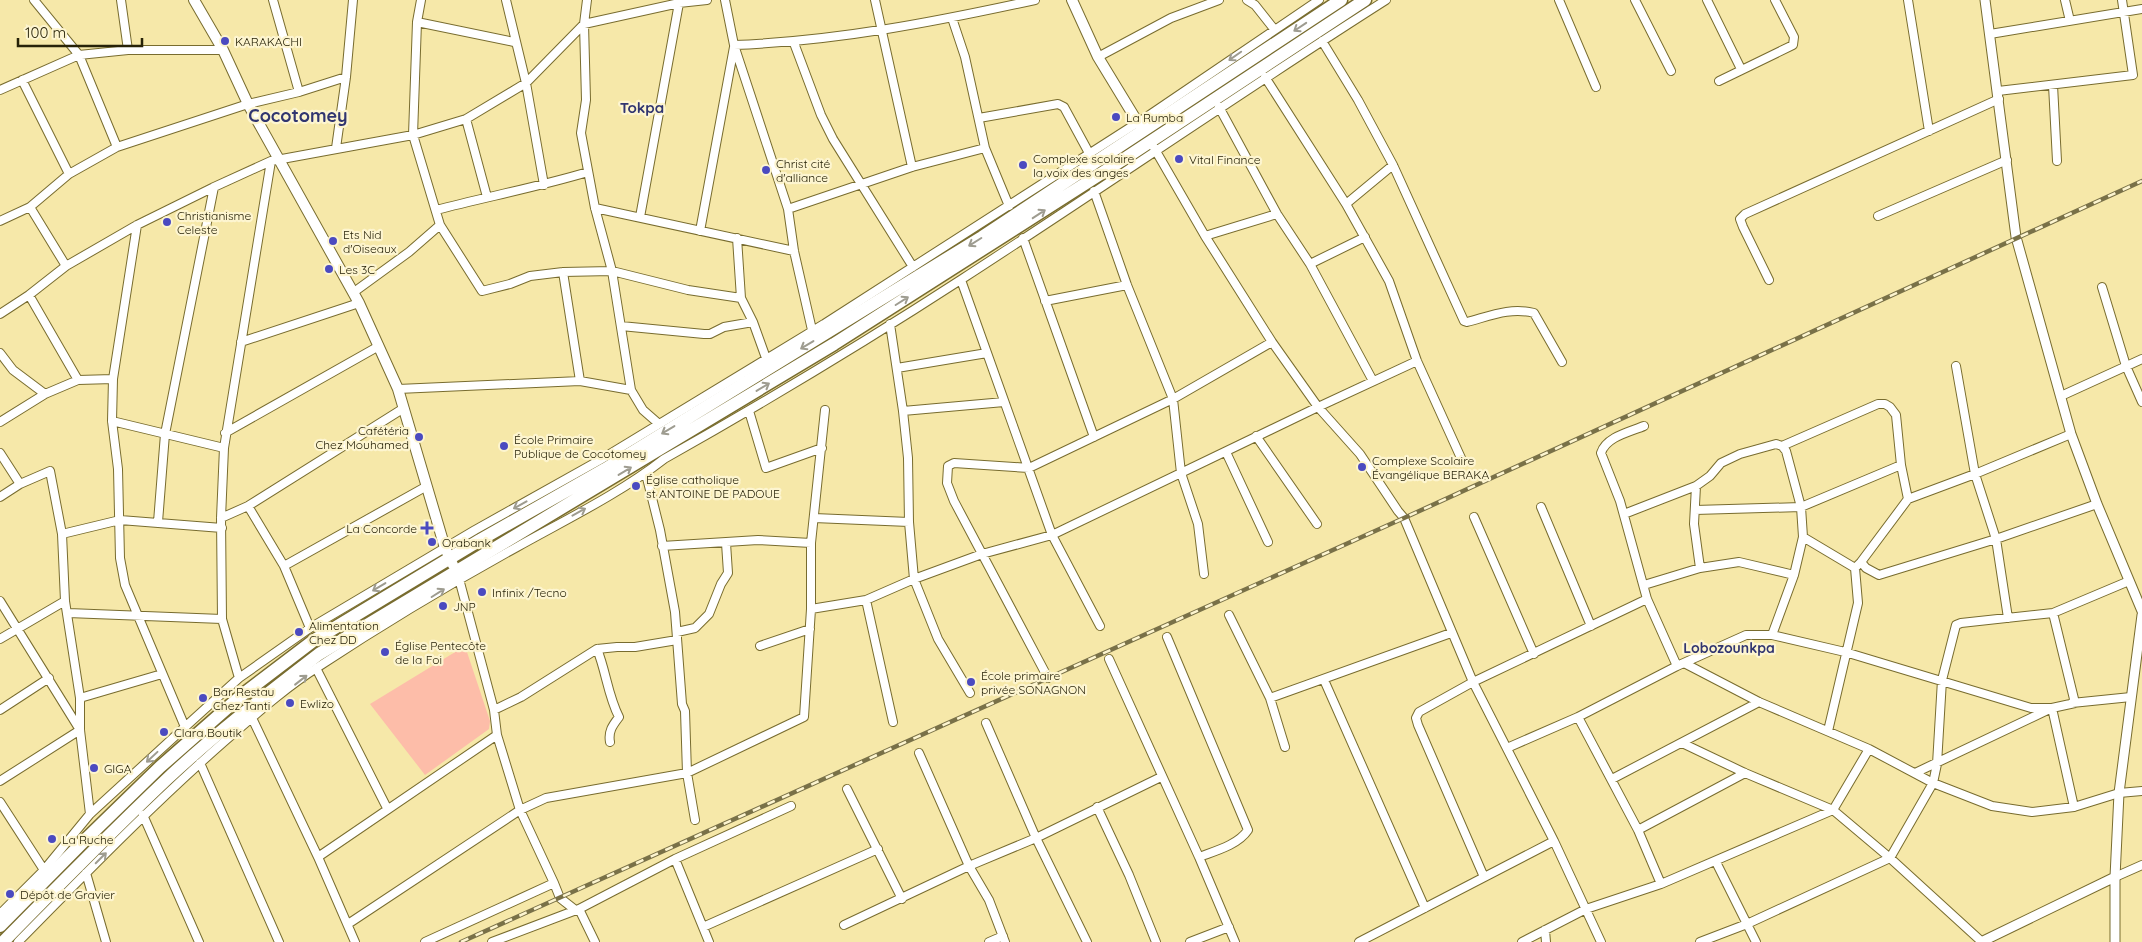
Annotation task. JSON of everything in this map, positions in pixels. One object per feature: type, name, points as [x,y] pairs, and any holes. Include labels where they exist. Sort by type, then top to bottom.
[{"type":"highway","points":[[3,942],[161,785],[251,706],[319,654],[458,575],[843,338],[1147,136],[1341,0]]},
{"type":"highway","points":[[0,926],[84,840],[160,767],[242,695],[313,641],[447,553],[605,469],[1365,0]]},
{"type":"main road","points":[[194,0],[223,50],[275,161],[354,292],[379,346],[398,389],[447,553],[458,575]]},
{"type":"main road","points":[[1072,0],[1098,57],[1147,136]]},
{"type":"street","points":[[34,0],[79,54],[117,147]]},
{"type":"street","points":[[121,0],[128,50]]},
{"type":"street","points":[[273,0],[299,92]]},
{"type":"street","points":[[336,148],[346,77],[353,0]]},
{"type":"street","points":[[421,0],[417,22],[413,135],[440,225],[482,291],[510,284],[530,276],[563,272],[612,271],[688,290],[741,298]]},
{"type":"street","points":[[506,0],[514,42],[526,83],[544,185]]},
{"type":"street","points":[[587,0],[584,24],[586,100],[580,133],[595,208],[612,271],[631,390],[643,410],[659,424]]},
{"type":"street","points":[[0,314],[29,295],[66,266],[137,225],[214,187],[275,161],[413,135],[466,119],[526,83],[584,24],[679,3],[707,0]]},
{"type":"street","points":[[725,0],[734,45],[788,209],[794,250],[812,330]]},
{"type":"street","points":[[875,0],[912,167]]},
{"type":"street","points":[[734,45],[794,42],[883,30],[952,18],[1035,0]]},
{"type":"street","points":[[1098,57],[1171,18],[1219,0]]},
{"type":"street","points":[[1246,0],[1255,5],[1274,29]]},
{"type":"street","points":[[0,914],[44,870],[90,814],[239,678],[310,628],[447,553],[600,460],[913,267],[1089,153],[1147,136],[1219,107],[1386,0]]},
{"type":"street","points":[[1559,0],[1596,87]]},
{"type":"street","points":[[1635,0],[1671,71]]},
{"type":"street","points":[[1707,0],[1741,70]]},
{"type":"street","points":[[1719,81],[1793,45],[1794,37],[1775,0]]},
{"type":"street","points":[[1908,0],[1929,131]]},
{"type":"street","points":[[1985,0],[1999,95],[2016,237],[2071,434],[2097,504],[2141,610],[2119,793],[2115,877],[2115,942]]},
{"type":"street","points":[[2065,0],[2070,21]]},
{"type":"street","points":[[1769,280],[1740,219],[1745,214],[1929,131],[1999,95],[2053,85],[2133,75],[2122,0]]},
{"type":"street","points":[[18,942],[143,815],[252,718],[316,668],[458,575],[646,474],[664,459],[749,411],[961,280],[1094,191],[1147,136],[1274,29],[1315,1]]},
{"type":"street","points":[[640,217],[679,3]]},
{"type":"street","points":[[1990,34],[2142,9]]},
{"type":"street","points":[[952,18],[965,57],[985,148],[1009,206]]},
{"type":"street","points":[[417,22],[514,42]]},
{"type":"street","points":[[1322,41],[1358,100],[1392,165],[1464,321],[1467,322],[1516,310],[1534,313],[1562,362]]},
{"type":"street","points":[[794,42],[821,115],[860,185],[913,267]]},
{"type":"street","points":[[700,231],[734,45]]},
{"type":"street","points":[[0,90],[79,54],[128,50],[223,50]]},
{"type":"street","points":[[0,221],[30,207],[70,174],[117,147],[248,104],[299,92],[346,77]]},
{"type":"street","points":[[1265,77],[1346,204],[1389,281],[1417,361],[1461,458]]},
{"type":"street","points":[[22,80],[70,174]]},
{"type":"street","points":[[2053,85],[2057,161]]},
{"type":"street","points":[[979,118],[1058,104],[1064,107],[1089,153]]},
{"type":"street","points":[[1219,107],[1277,214],[1310,264],[1374,381]]},
{"type":"street","points":[[466,119],[487,197]]},
{"type":"street","points":[[1147,136],[1205,236],[1272,342],[1318,407],[1360,454],[1398,512],[1404,518],[1451,633],[1554,841],[1600,942]]},
{"type":"street","points":[[788,209],[912,167],[985,148]]},
{"type":"street","points":[[1878,216],[2007,160]]},
{"type":"street","points":[[239,678],[222,619],[221,518],[225,433],[275,161]]},
{"type":"street","points":[[1346,204],[1392,165]]},
{"type":"street","points":[[436,210],[544,185],[588,172]]},
{"type":"street","points":[[158,522],[165,434],[214,187]]},
{"type":"street","points":[[1094,191],[1126,285],[1173,399],[1180,472],[1198,524],[1204,574]]},
{"type":"street","points":[[30,207],[66,266]]},
{"type":"street","points":[[595,208],[794,250]]},
{"type":"street","points":[[1205,236],[1277,214]]},
{"type":"street","points":[[137,225],[113,379],[112,421],[118,469],[120,558],[122,572],[137,615],[185,727]]},
{"type":"street","points":[[354,292],[409,252],[440,225]]},
{"type":"street","points":[[1310,264],[1365,237]]},
{"type":"street","points":[[737,238],[741,298],[754,322],[766,358]]},
{"type":"street","points":[[1023,238],[1094,437]]},
{"type":"street","points":[[563,272],[580,381]]},
{"type":"street","points":[[961,280],[1052,535],[1100,626]]},
{"type":"street","points":[[1044,301],[1126,285]]},
{"type":"street","points":[[2102,287],[2126,366],[2142,402]]},
{"type":"street","points":[[29,295],[78,380]]},
{"type":"street","points":[[241,342],[359,303]]},
{"type":"street","points":[[621,326],[710,334],[724,327],[754,322]]},
{"type":"street","points":[[890,324],[904,411],[908,458],[909,522],[914,579],[938,639],[970,693]]},
{"type":"street","points":[[1048,678],[982,554],[947,483],[948,466],[954,463],[1029,468],[1173,399],[1272,342]]},
{"type":"street","points":[[225,433],[379,346]]},
{"type":"street","points":[[898,368],[987,352]]},
{"type":"street","points":[[0,353],[13,370],[45,394]]},
{"type":"street","points":[[2061,396],[2142,359]]},
{"type":"street","points":[[811,609],[866,600],[914,579],[982,554],[1052,535],[1180,472],[1417,361]]},
{"type":"street","points":[[1956,366],[1976,474],[1996,539],[2008,618]]},
{"type":"street","points":[[0,422],[45,394],[78,380],[113,379]]},
{"type":"street","points":[[398,389],[580,381],[631,390]]},
{"type":"street","points":[[904,411],[1004,402]]},
{"type":"street","points":[[1782,446],[1878,404],[1885,404],[1896,415],[1901,465],[1908,499]]},
{"type":"street","points":[[221,518],[248,506],[404,408]]},
{"type":"street","points":[[348,924],[520,810],[546,798],[687,773],[804,717],[811,609],[811,543],[825,410]]},
{"type":"street","points":[[749,411],[766,468],[822,448]]},
{"type":"street","points":[[112,421],[224,448]]},
{"type":"street","points":[[1644,426],[1610,440],[1603,447],[1601,453],[1624,514],[1647,599],[1681,665],[1759,702],[1869,749],[1933,783],[1992,806],[2032,812],[2074,807],[2119,793],[2142,791]]},
{"type":"street","points":[[1854,568],[1861,562],[1908,499],[1976,474],[2071,434]]},
{"type":"street","points":[[1256,436],[1318,524]]},
{"type":"street","points":[[1624,514],[1696,486],[1710,476],[1721,463],[1740,454],[1776,444],[1782,446],[1786,452],[1801,507],[1803,537],[1794,574],[1772,635]]},
{"type":"street","points":[[1226,452],[1268,542]]},
{"type":"street","points":[[0,453],[20,484]]},
{"type":"street","points":[[1695,510],[1801,507],[1901,465]]},
{"type":"street","points":[[0,497],[20,484],[50,470],[62,534],[65,601],[80,698],[80,730],[90,814]]},
{"type":"street","points":[[646,474],[660,530],[675,612],[676,640],[684,711],[687,773],[695,820]]},
{"type":"street","points":[[284,566],[427,486]]},
{"type":"street","points":[[1696,486],[1694,524],[1700,568]]},
{"type":"street","points":[[1861,562],[1866,568],[1879,575],[1996,539],[2097,504]]},
{"type":"street","points":[[248,506],[284,566],[310,628]]},
{"type":"street","points":[[1541,507],[1591,626]]},
{"type":"street","points":[[1474,517],[1534,654]]},
{"type":"street","points":[[814,518],[909,522]]},
{"type":"street","points":[[62,534],[120,520],[222,528]]},
{"type":"street","points":[[1803,537],[1854,568]]},
{"type":"street","points":[[662,546],[758,540],[811,543]]},
{"type":"street","points":[[676,640],[677,632],[695,628],[709,614],[721,584],[728,573],[726,543]]},
{"type":"street","points":[[1644,585],[1700,568],[1739,562],[1794,574]]},
{"type":"street","points":[[1828,730],[1858,603],[1854,568]]},
{"type":"street","points":[[458,575],[494,710],[497,735],[520,810],[560,898],[576,909],[596,942]]},
{"type":"street","points":[[1700,942],[1746,924],[1890,858],[1933,783],[1942,680],[1956,625],[2053,613],[2129,581]]},
{"type":"street","points":[[1484,877],[1416,718],[1419,712],[1474,682],[1647,599]]},
{"type":"street","points":[[866,600],[893,722]]},
{"type":"street","points":[[0,601],[80,730]]},
{"type":"street","points":[[0,640],[17,628],[65,601]]},
{"type":"street","points":[[68,613],[222,619]]},
{"type":"street","points":[[2053,613],[2075,703]]},
{"type":"street","points":[[1229,615],[1270,698],[1285,747]]},
{"type":"street","points":[[760,646],[810,629]]},
{"type":"street","points":[[1270,698],[1451,633]]},
{"type":"street","points":[[1507,748],[1578,717],[1681,665],[1746,635],[1772,635],[1845,652],[2031,708],[2052,708],[2075,703]]},
{"type":"street","points":[[1167,637],[1248,830],[1244,836],[1199,857]]},
{"type":"street","points":[[494,710],[520,697],[597,650],[617,646],[634,647],[676,640]]},
{"type":"street","points":[[597,650],[603,664],[613,706],[619,716],[608,735],[610,742]]},
{"type":"street","points":[[1109,659],[1199,857],[1235,942]]},
{"type":"street","points":[[316,668],[387,808]]},
{"type":"street","points":[[80,698],[162,674]]},
{"type":"street","points":[[0,710],[49,678]]},
{"type":"street","points":[[1324,680],[1425,908]]},
{"type":"street","points":[[2031,708],[2131,697]]},
{"type":"street","points":[[1612,779],[1759,702]]},
{"type":"street","points":[[1915,774],[2052,708]]},
{"type":"street","points":[[2052,708],[2074,807]]},
{"type":"street","points":[[1578,717],[1638,830],[1661,884]]},
{"type":"street","points":[[252,718],[318,857],[355,942]]},
{"type":"street","points":[[986,723],[1036,838],[1087,942]]},
{"type":"street","points":[[0,781],[80,730]]},
{"type":"street","points":[[318,857],[387,808],[497,735]]},
{"type":"street","points":[[1682,743],[1745,773],[1833,810],[1890,858],[1982,942],[2142,865]]},
{"type":"street","points":[[1522,942],[1586,909],[1661,884],[1716,862],[1833,810],[1869,749]]},
{"type":"street","points":[[919,753],[969,866],[989,900],[1004,939],[989,942]]},
{"type":"street","points":[[200,763],[279,942]]},
{"type":"street","points":[[1638,830],[1745,773]]},
{"type":"street","points":[[844,925],[969,866],[1036,838],[1161,777]]},
{"type":"street","points":[[847,789],[902,899]]},
{"type":"street","points":[[0,802],[44,870]]},
{"type":"street","points":[[492,942],[576,909],[675,859],[791,806]]},
{"type":"street","points":[[1097,807],[1129,876],[1156,942]]},
{"type":"street","points":[[143,815],[199,942]]},
{"type":"street","points":[[1359,942],[1554,841]]},
{"type":"street","points":[[702,928],[878,849]]},
{"type":"street","points":[[675,859],[709,942]]},
{"type":"street","points":[[1716,862],[1756,942]]},
{"type":"street","points":[[86,873],[106,942]]},
{"type":"street","points":[[425,942],[554,883]]},
{"type":"street","points":[[1190,942],[1229,927]]},
{"type":"street","points":[[1545,930],[1546,942]]},
{"type":"shaded area","points":[[465,646],[490,721],[489,729],[425,775],[370,704]]},
{"type":"railway","points":[[461,942],[1404,518],[2142,181]]},
{"type":"place","name":"KARAKACHI","points":[[225,41]]},
{"type":"place","name":"La Rumba","points":[[1116,117]]},
{"type":"place","name":"Vital Finance","points":[[1179,159]]},
{"type":"place","name":"Complexe scolaire la voix des anges","points":[[1023,165]]},
{"type":"place","name":"Christ cité d'alliance","points":[[766,170]]},
{"type":"place","name":"Christianisme Celeste","points":[[167,222]]},
{"type":"place","name":"Ets Nid d'Oiseaux","points":[[333,241]]},
{"type":"place","name":"Les 3C","points":[[329,269]]},
{"type":"place","name":"Cafétéria Chez Mouhamed","points":[[419,437]]},
{"type":"place","name":"École Primaire Publique de Cocotomey","points":[[504,446]]},
{"type":"place","name":"Complexe Scolaire Évangélique BERAKA","points":[[1362,467]]},
{"type":"place","name":"Église catholique st ANTOINE DE PADOUE","points":[[636,486]]},
{"type":"place","name":"La Concorde","points":[[427,528]]},
{"type":"place","name":"Orabank","points":[[432,542]]},
{"type":"place","name":"Infinix /Tecno","points":[[482,592]]},
{"type":"place","name":"JNP","points":[[443,606]]},
{"type":"place","name":"Alimentation Chez DD","points":[[299,632]]},
{"type":"place","name":"Église Pentecôte de la Foi","points":[[385,652]]},
{"type":"place","name":"École primaire privée SONAGNON","points":[[971,682]]},
{"type":"place","name":"Bar Restau Chez Tanti","points":[[203,698]]},
{"type":"place","name":"Ewlizo","points":[[290,703]]},
{"type":"place","name":"Clara Boutik","points":[[164,732]]},
{"type":"place","name":"GIGA","points":[[94,768]]},
{"type":"place","name":"La Ruche","points":[[52,839]]},
{"type":"place","name":"Dépôt de Gravier","points":[[10,894]]},
{"type":"district","name":"Tokpa","points":[[642,107]]},
{"type":"district","name":"Cocotomey","points":[[298,115]]},
{"type":"district","name":"Lobozounkpa","points":[[1729,648]]}]
